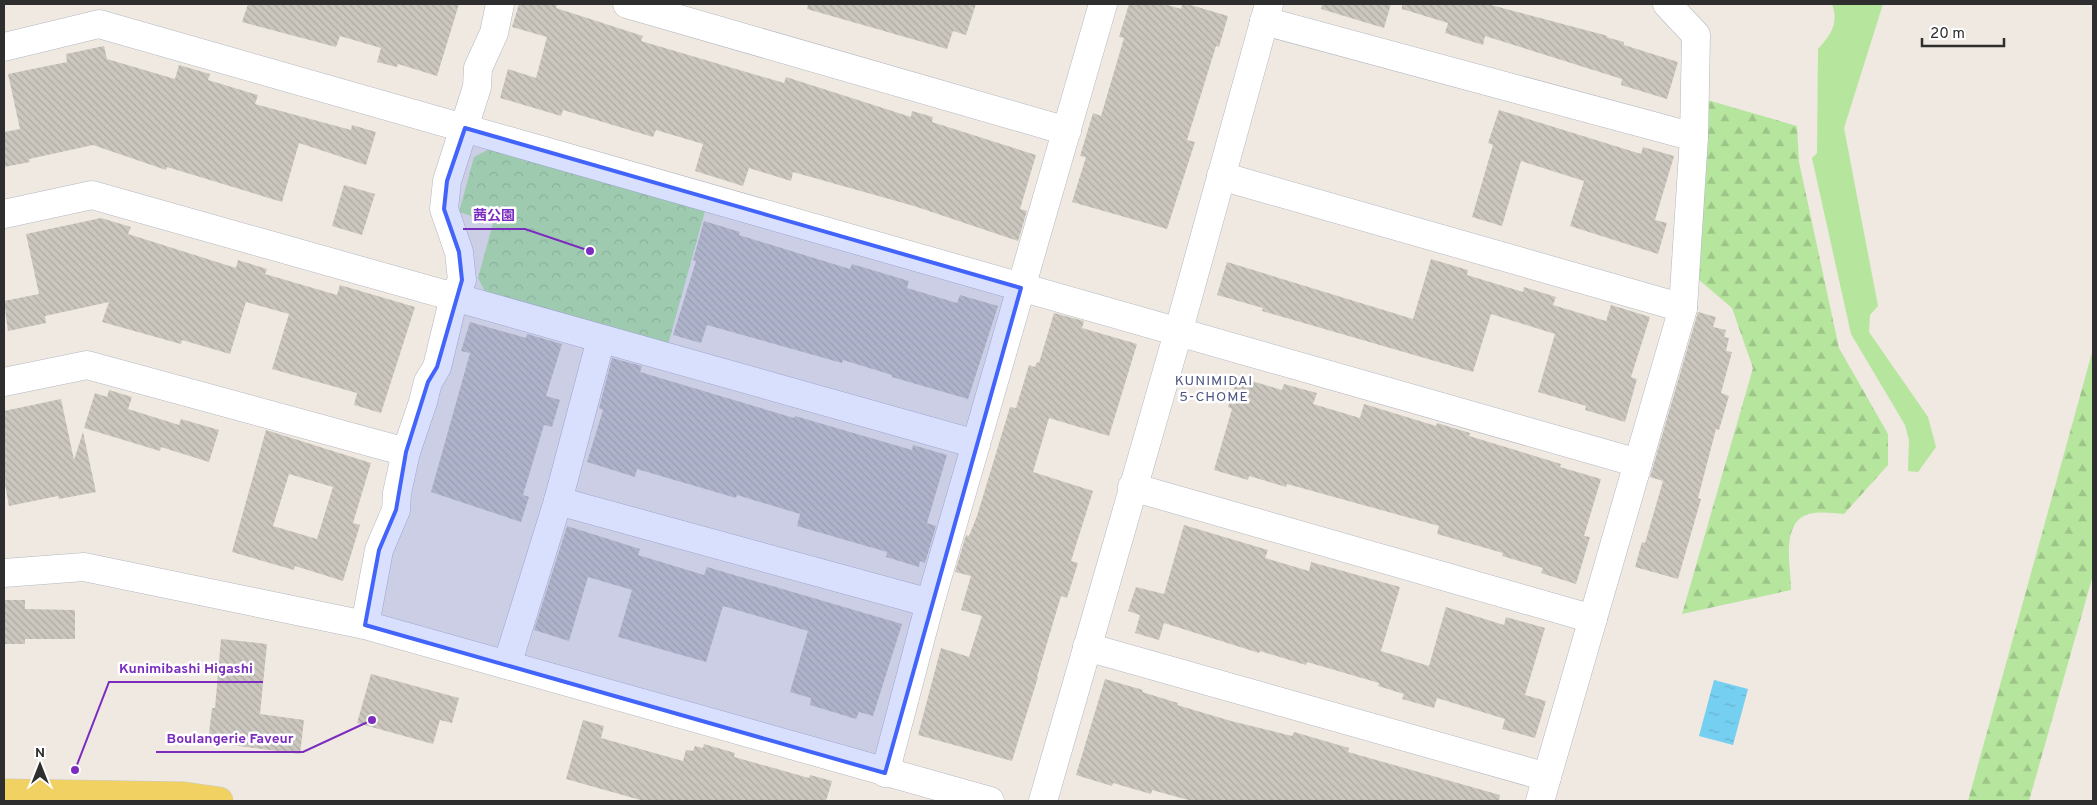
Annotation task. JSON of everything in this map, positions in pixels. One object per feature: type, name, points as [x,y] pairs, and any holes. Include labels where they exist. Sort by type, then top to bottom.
[{"type":"main road","points":[[4,793],[184,796],[219,801]]},
{"type":"street","points":[[365,625],[380,550],[396,510],[397,493],[406,452],[428,382],[437,368],[454,298],[462,280],[459,252],[444,209],[447,181],[477,88],[478,68],[494,33],[500,4]]},
{"type":"street","points":[[627,4],[1067,131]]},
{"type":"street","points":[[885,773],[930,603],[1103,4]]},
{"type":"street","points":[[1087,647],[1543,789],[1683,308],[1694,137],[1696,35],[1667,4]]},
{"type":"street","points":[[1043,801],[1132,487],[1178,333],[1267,12],[1694,137]]},
{"type":"street","points":[[4,47],[99,24],[1638,463]]},
{"type":"street","points":[[1221,176],[1683,308]]},
{"type":"street","points":[[4,214],[92,195],[976,444]]},
{"type":"street","points":[[507,665],[558,501],[601,339]]},
{"type":"street","points":[[4,382],[87,365],[406,452]]},
{"type":"street","points":[[1132,487],[1593,619]]},
{"type":"street","points":[[558,501],[930,603]]},
{"type":"street","points":[[4,573],[84,566],[365,625],[885,773],[990,801]]},
{"type":"highlighted area","points":[[465,128],[1021,288],[885,773],[365,625],[379,550],[396,510],[406,452],[428,382],[437,367],[462,280],[459,252],[444,209],[447,181]]},
{"type":"green space","points":[[1832,4],[1883,4],[1844,128],[1878,306],[1870,315],[1869,332],[1928,417],[1936,447],[1918,472],[1908,471],[1909,440],[1905,425],[1851,334],[1812,158],[1817,153],[1818,49],[1827,39],[1834,23],[1835,17]]},
{"type":"green space","points":[[1707,100],[1797,126],[1799,162],[1839,348],[1888,434],[1888,465],[1844,514],[1813,513],[1800,519],[1794,526],[1789,546],[1791,590],[1682,614],[1753,368],[1732,308],[1698,279]]},
{"type":"green space","points":[[489,149],[705,211],[668,345],[485,292],[478,278],[493,223],[459,212],[474,157]]},
{"type":"green space","points":[[2093,349],[2093,575],[2029,801],[1968,801]]},
{"type":"water","points":[[1714,680],[1748,689],[1733,745],[1699,736]]},
{"type":"building","points":[[248,4],[459,4],[437,76],[398,64],[397,67],[377,62],[381,48],[340,36],[336,47],[242,22]]},
{"type":"building","points":[[519,4],[557,4],[556,8],[643,36],[641,41],[784,83],[786,77],[911,117],[912,111],[933,117],[932,122],[1036,155],[1020,209],[1027,211],[1018,241],[914,206],[793,172],[791,181],[749,168],[743,186],[695,171],[703,144],[656,130],[653,137],[563,110],[561,116],[500,98],[508,69],[536,78],[547,37],[512,27]]},
{"type":"building","points":[[808,4],[976,4],[966,35],[953,31],[947,49],[807,9]]},
{"type":"building","points":[[1129,4],[1164,4],[1181,9],[1182,4],[1187,4],[1228,16],[1219,47],[1216,46],[1187,140],[1195,142],[1167,229],[1072,202],[1086,157],[1080,156],[1093,113],[1101,116],[1124,38],[1119,37]]},
{"type":"building","points":[[1322,4],[1391,4],[1384,28],[1321,9]]},
{"type":"building","points":[[1402,4],[1487,4],[1608,36],[1606,37],[1624,42],[1624,45],[1678,62],[1667,99],[1621,85],[1622,79],[1485,36],[1483,45],[1445,33],[1448,23],[1402,9]]},
{"type":"building","points":[[104,46],[107,59],[175,79],[179,65],[210,74],[208,80],[258,95],[255,104],[351,130],[352,125],[376,132],[366,165],[299,143],[282,202],[167,167],[166,170],[93,145],[29,159],[30,162],[4,167],[4,132],[20,129],[8,74],[67,62],[66,54]]},
{"type":"building","points":[[1499,110],[1641,154],[1643,147],[1674,156],[1655,220],[1667,223],[1658,254],[1570,226],[1584,181],[1521,161],[1502,226],[1472,217],[1493,145],[1488,143]]},
{"type":"building","points":[[344,185],[375,194],[362,235],[332,226]]},
{"type":"building","points":[[101,218],[131,227],[128,234],[236,268],[238,260],[267,269],[265,274],[337,295],[340,285],[415,307],[381,413],[354,405],[357,393],[272,369],[289,314],[246,302],[230,354],[182,340],[181,344],[102,322],[109,302],[45,316],[46,323],[8,331],[4,301],[39,294],[26,234]]},
{"type":"building","points":[[704,221],[740,232],[739,235],[850,269],[852,264],[909,281],[907,288],[957,303],[960,295],[998,306],[968,399],[892,377],[892,375],[843,360],[842,363],[707,325],[701,343],[673,335],[696,261],[693,260]]},
{"type":"building","points":[[1431,259],[1468,270],[1467,275],[1523,292],[1524,287],[1556,297],[1553,305],[1606,321],[1611,305],[1650,317],[1631,377],[1637,379],[1625,422],[1585,410],[1586,406],[1538,392],[1555,334],[1491,314],[1473,372],[1262,311],[1263,308],[1217,295],[1227,262],[1413,319]]},
{"type":"building","points":[[1698,312],[1716,317],[1713,327],[1726,330],[1724,337],[1729,338],[1726,351],[1732,352],[1721,393],[1729,396],[1719,430],[1716,429],[1698,498],[1701,499],[1678,579],[1635,567],[1642,542],[1645,543],[1663,481],[1650,477]]},
{"type":"building","points":[[1054,313],[1084,321],[1082,328],[1137,344],[1109,436],[1049,418],[1033,472],[1093,491],[1071,561],[1078,563],[1067,598],[1061,596],[1012,761],[918,735],[941,648],[969,657],[982,616],[961,610],[971,576],[955,572],[966,535],[969,536],[977,516],[1010,407],[1016,408],[1029,365],[1035,367],[1037,362],[1039,363]]},
{"type":"building","points":[[470,322],[526,338],[527,334],[562,344],[546,396],[560,400],[552,427],[544,425],[523,495],[529,497],[521,522],[431,492],[470,353],[461,351]]},
{"type":"building","points":[[612,358],[642,366],[640,372],[794,418],[795,416],[912,450],[913,445],[947,455],[927,523],[936,526],[925,563],[920,561],[919,567],[886,557],[887,552],[797,526],[800,514],[737,495],[736,498],[637,469],[635,477],[587,462],[603,410],[599,408]]},
{"type":"building","points":[[1238,377],[1282,390],[1284,384],[1317,393],[1313,404],[1360,418],[1364,404],[1436,426],[1437,423],[1470,433],[1469,436],[1561,464],[1560,467],[1601,479],[1584,536],[1590,537],[1576,584],[1541,573],[1543,568],[1502,556],[1503,553],[1437,534],[1439,526],[1287,484],[1286,487],[1249,476],[1248,480],[1214,470],[1232,409],[1228,407]]},
{"type":"building","points":[[109,390],[132,397],[128,409],[179,425],[181,419],[219,430],[209,462],[161,447],[160,451],[84,428],[95,393],[107,397]]},
{"type":"building","points":[[61,399],[74,460],[83,432],[96,492],[59,499],[58,496],[9,506],[4,479],[4,411]]},
{"type":"building","points":[[266,430],[371,463],[353,523],[360,525],[343,581],[295,566],[294,570],[232,552]],"holes":[[[289,474],[333,487],[317,539],[273,526]]]},
{"type":"building","points":[[1184,525],[1268,550],[1265,558],[1309,571],[1311,562],[1400,587],[1381,651],[1429,666],[1446,607],[1504,625],[1506,617],[1545,628],[1525,695],[1546,701],[1535,738],[1502,729],[1505,719],[1437,698],[1434,708],[1402,699],[1404,694],[1378,686],[1379,683],[1307,662],[1306,665],[1260,651],[1259,653],[1164,623],[1159,640],[1135,633],[1140,615],[1128,611],[1136,587],[1164,594]]},
{"type":"building","points":[[567,526],[640,549],[638,555],[704,575],[707,567],[902,624],[873,716],[859,712],[856,719],[810,705],[811,698],[790,692],[808,631],[723,606],[706,662],[618,637],[632,590],[588,577],[569,641],[534,630]]},
{"type":"building","points":[[4,600],[25,600],[25,609],[75,610],[75,639],[25,639],[25,644],[4,644]]},
{"type":"building","points":[[221,639],[267,644],[260,714],[304,720],[300,754],[208,742],[212,708],[215,708]]},
{"type":"building","points":[[371,674],[459,698],[452,723],[440,720],[433,744],[357,723]]},
{"type":"building","points":[[1105,679],[1143,690],[1142,692],[1178,703],[1177,705],[1231,721],[1292,736],[1294,732],[1349,748],[1348,752],[1500,795],[1499,801],[1192,801],[1152,790],[1151,794],[1113,783],[1112,786],[1076,775]]},
{"type":"building","points":[[583,720],[604,726],[601,738],[683,761],[686,750],[693,751],[695,746],[703,748],[704,744],[735,753],[734,757],[809,778],[810,775],[832,781],[826,801],[644,801],[566,779]]},
{"type":"place","name":"茜公園","points":[[590,251]]},
{"type":"place","name":"Boulangerie Faveur","points":[[372,720]]},
{"type":"place","name":"Kunimibashi Higashi","points":[[75,770]]},
{"type":"district","name":"KUNIMIDAI 5-CHOME","points":[[1214,390]]}]
